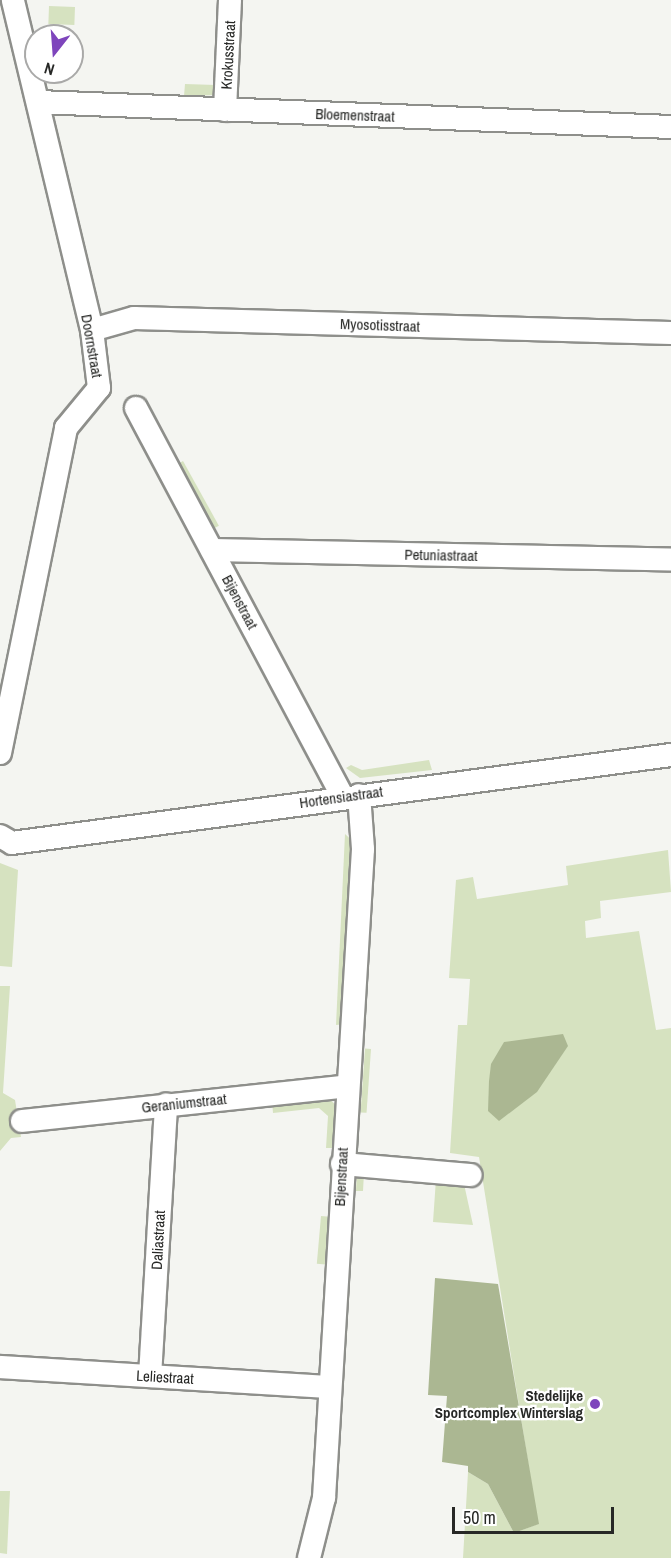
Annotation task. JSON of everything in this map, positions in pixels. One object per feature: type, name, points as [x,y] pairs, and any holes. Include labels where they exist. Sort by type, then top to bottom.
[{"type":"street","name":"Doornstraat","points":[[0,753],[66,428],[99,388],[92,330],[13,0]]},
{"type":"street","name":"Krokusstraat","points":[[225,110],[230,0]]},
{"type":"street","name":"Bloemenstraat","points":[[38,102],[671,127]]},
{"type":"street","name":"Myosotisstraat","points":[[92,330],[134,318],[671,333]]},
{"type":"street","name":"Bijenstraat","points":[[136,408],[212,549],[351,795],[363,849],[342,1164],[324,1498],[309,1558]]},
{"type":"street","name":"Petuniastraat","points":[[212,549],[671,560]]},
{"type":"street","name":"Hortensiastraat","points":[[6,839],[671,755]]},
{"type":"street","name":"Geraniumstraat","points":[[22,1121],[347,1086]]},
{"type":"street","name":"Daliastraat","points":[[150,1376],[166,1104]]},
{"type":"street","points":[[342,1164],[471,1174]]},
{"type":"street","name":"Leliestraat","points":[[0,1366],[329,1387]]},
{"type":"green space","points":[[49,6],[75,7],[74,24],[49,24]]},
{"type":"green space","points":[[185,84],[216,85],[216,95],[184,96]]},
{"type":"green space","points":[[183,461],[219,526],[212,530],[176,465]]},
{"type":"green space","points":[[429,760],[432,770],[360,778],[346,768],[351,765],[362,770]]},
{"type":"green space","points":[[345,834],[356,844],[345,1024],[336,1025]]},
{"type":"green space","points":[[668,850],[671,892],[600,901],[601,918],[585,921],[586,938],[639,931],[656,1030],[671,1028],[671,1558],[463,1558],[468,1472],[488,1484],[514,1533],[538,1524],[479,1157],[450,1153],[458,1025],[467,1025],[470,979],[449,978],[456,880],[473,877],[477,899],[568,885],[566,866]]},
{"type":"green space","points":[[0,863],[18,870],[12,967],[0,966]]},
{"type":"green space","points":[[0,986],[10,986],[3,1093],[15,1100],[21,1137],[11,1138],[0,1151]]},
{"type":"green space","points":[[563,1034],[568,1046],[537,1092],[499,1121],[488,1111],[489,1081],[491,1064],[504,1042]]},
{"type":"green space","points":[[365,1049],[371,1049],[367,1113],[361,1112]]},
{"type":"green space","points":[[326,1096],[338,1107],[337,1148],[326,1148],[328,1116],[319,1108],[273,1113],[272,1101]]},
{"type":"green space","points":[[357,1170],[437,1177],[464,1184],[473,1225],[433,1222],[436,1179],[364,1173],[363,1191],[356,1191]]},
{"type":"green space","points":[[321,1216],[333,1217],[329,1265],[317,1264]]},
{"type":"green space","points":[[435,1278],[498,1284],[539,1524],[514,1533],[488,1484],[468,1472],[468,1466],[442,1462],[447,1396],[428,1395]]},
{"type":"green space","points":[[0,1491],[10,1491],[7,1554],[0,1553]]},
{"type":"place","name":"Stedelijke Sportcomplex Winterslag","points":[[595,1404]]}]
